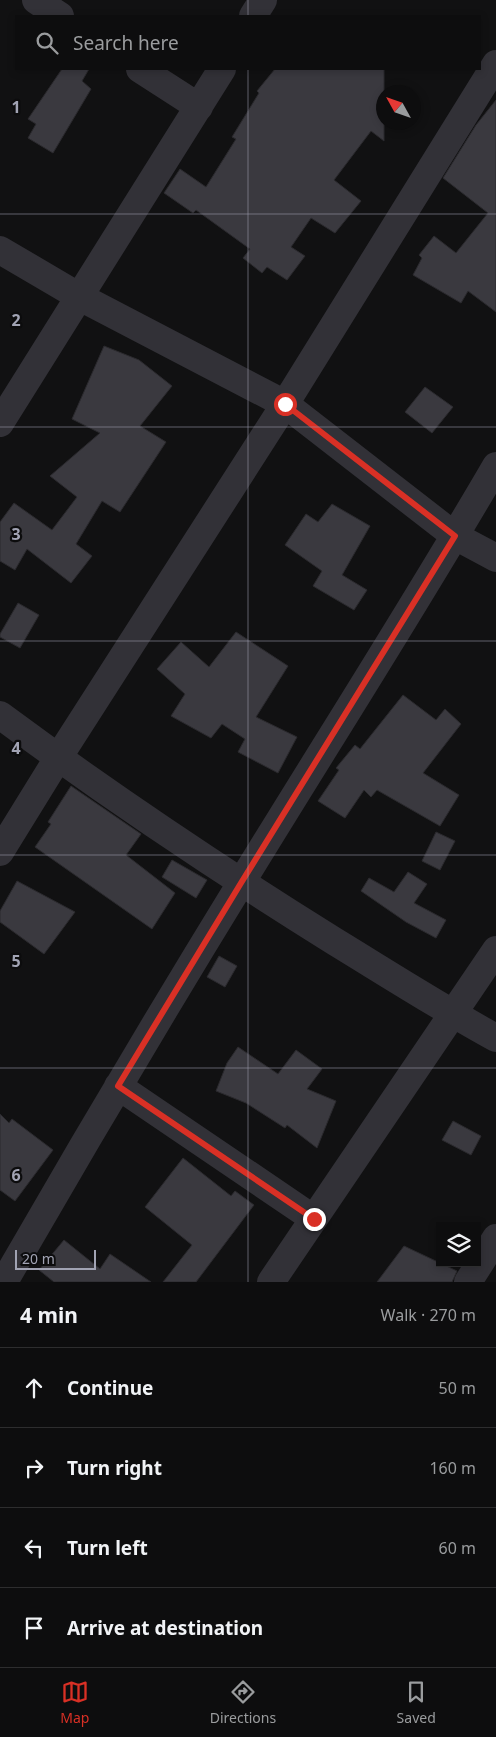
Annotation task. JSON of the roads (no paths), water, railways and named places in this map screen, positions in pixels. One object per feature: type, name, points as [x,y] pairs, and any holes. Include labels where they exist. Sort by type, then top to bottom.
[{"type":"street","points":[[36,0],[58,15]]},
{"type":"street","points":[[254,15],[263,0]]},
{"type":"street","points":[[0,852],[58,758],[285,404],[496,64]]},
{"type":"street","points":[[141,70],[198,108]]},
{"type":"street","points":[[0,423],[221,70]]},
{"type":"street","points":[[0,250],[80,297],[285,404],[455,536],[496,558]]},
{"type":"street","points":[[4,1282],[118,1086],[496,466]]},
{"type":"street","points":[[0,714],[58,758],[241,883],[453,1014],[496,1038]]},
{"type":"street","points":[[271,1282],[496,950]]},
{"type":"street","points":[[118,1086],[314,1219]]},
{"type":"street","points":[[468,1282],[496,1238]]}]
